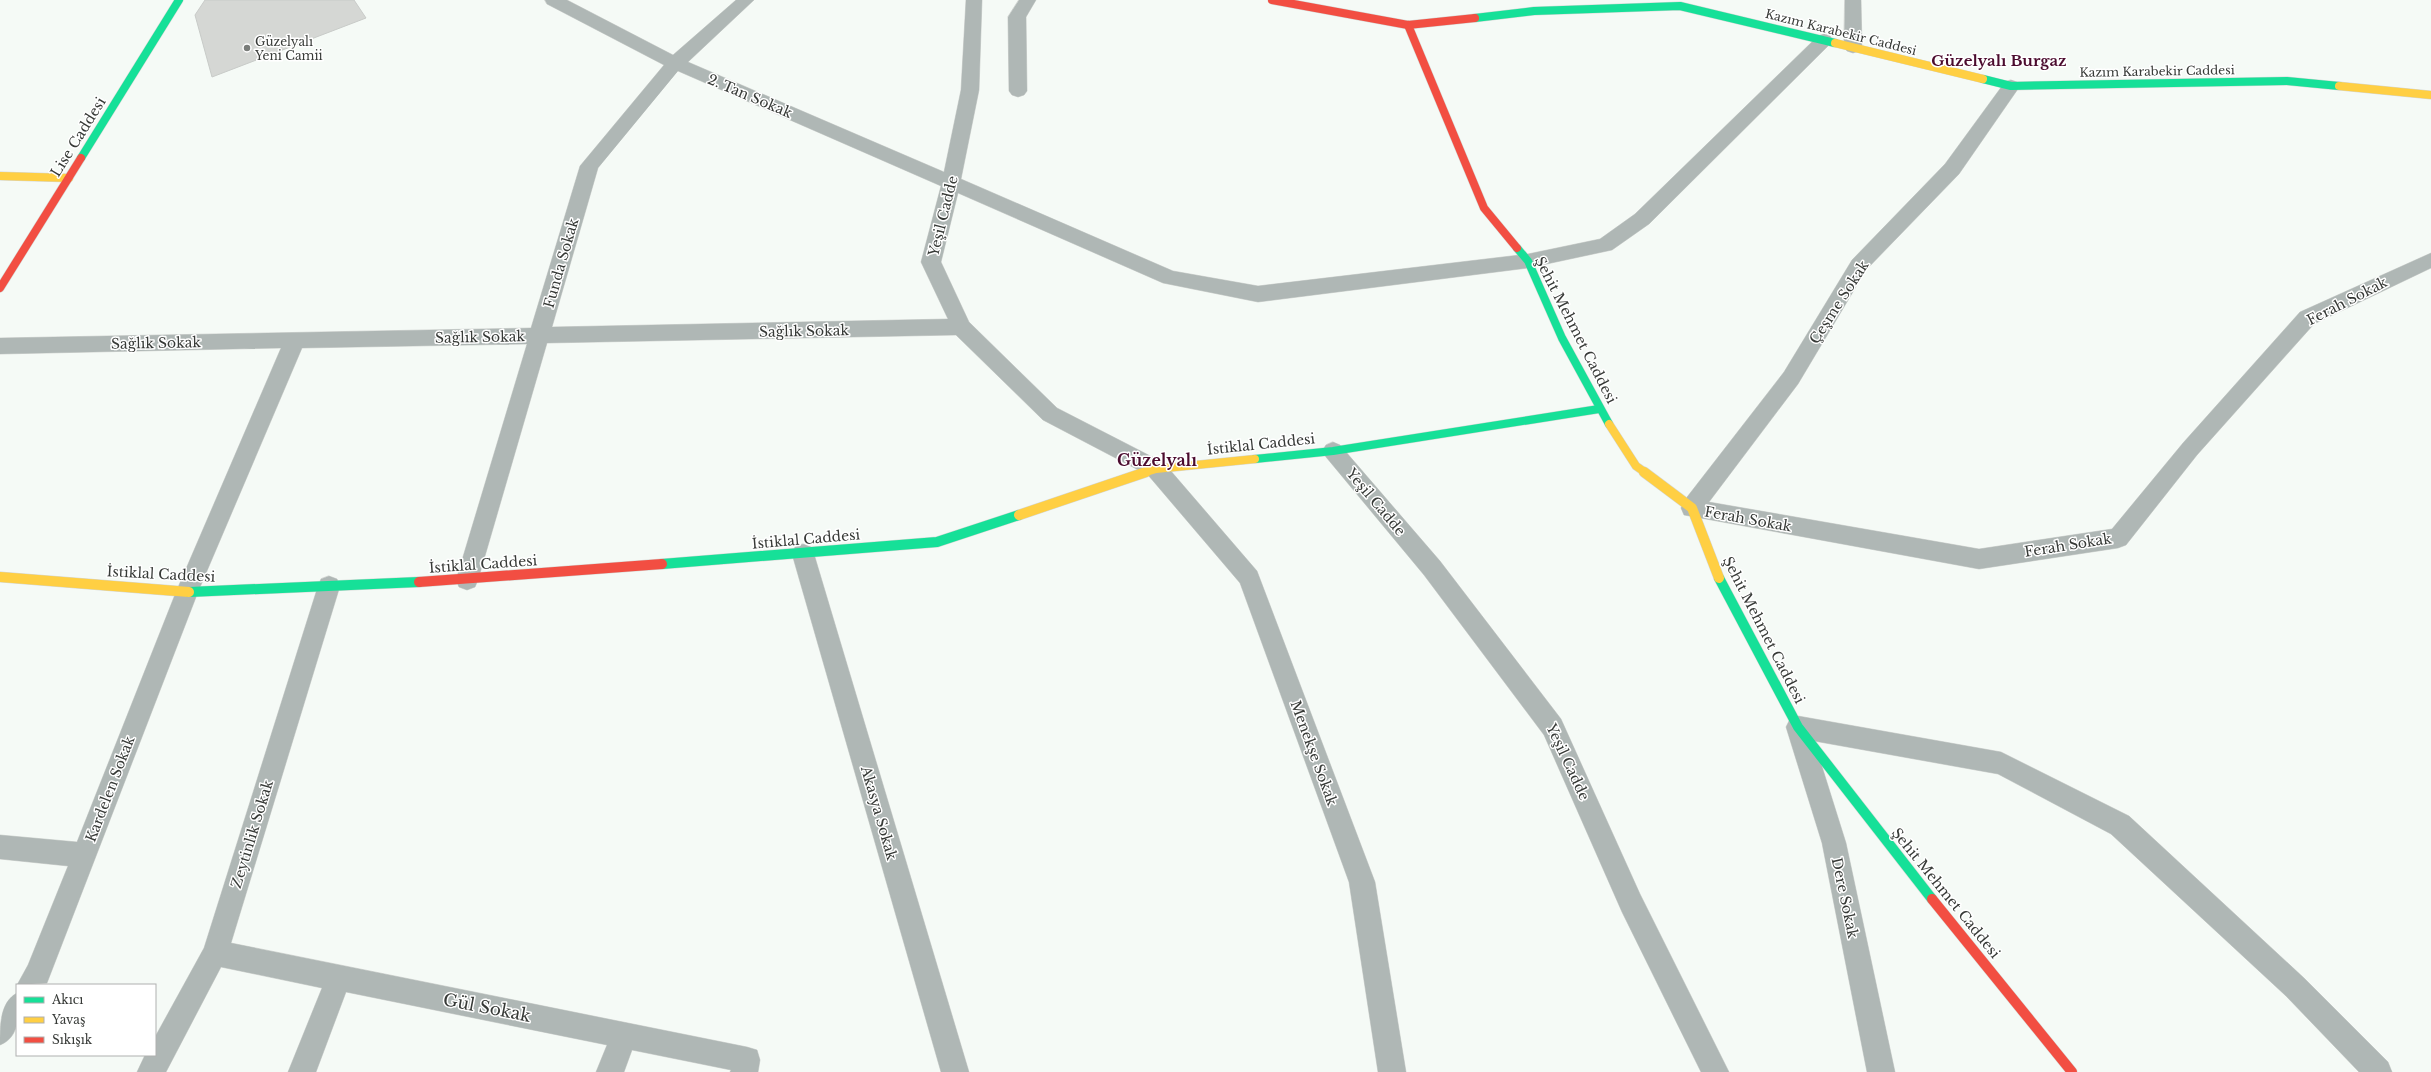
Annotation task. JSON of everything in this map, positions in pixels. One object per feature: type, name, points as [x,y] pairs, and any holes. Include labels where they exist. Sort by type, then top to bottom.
[{"type":"main road","name":"Lise Caddesi","points":[[0,288],[179,0]]},
{"type":"main road","name":"Kazım Karabekir Caddesi","points":[[1276,1],[1408,25],[1534,11],[1649,3],[1680,6],[2011,86],[2287,82],[2431,95]]},
{"type":"main road","name":"Şehit Mehmet Caddesi","points":[[1408,25],[1484,208],[1528,261],[1562,338],[1599,409],[1636,466],[1692,508],[1722,582],[1798,727],[1909,870],[2072,1072]]},
{"type":"main road","points":[[0,176],[69,178]]},
{"type":"main road","name":"İstiklal Caddesi","points":[[0,577],[187,592],[467,580],[937,542],[1156,469],[1333,451],[1599,409]]},
{"type":"street","name":"2. Tan Sokak","points":[[552,0],[675,63],[1170,278],[1258,294],[1528,261],[1605,245],[1642,219],[1824,40]]},
{"type":"street","name":"Funda Sokak","points":[[467,580],[589,166],[675,63],[746,0]]},
{"type":"street","name":"Yeşil Cadde","points":[[974,0],[970,90],[951,182],[931,262],[961,327],[1050,414],[1156,469]]},
{"type":"street","points":[[1018,91],[1017,17],[1028,0]]},
{"type":"street","points":[[1853,0],[1853,47]]},
{"type":"street","name":"Çeşme Sokak","points":[[1692,508],[1791,378],[1859,265],[1952,169],[2011,86]]},
{"type":"street","name":"Ferah Sokak","points":[[1692,508],[1979,560],[2118,538],[2190,448],[2307,318],[2431,260]]},
{"type":"street","name":"Sağlık Sokak","points":[[0,346],[961,327]]},
{"type":"street","name":"Kardelen Sokak","points":[[31,984],[38,974],[187,592],[295,340]]},
{"type":"street","name":"Yeşil Cadde","points":[[1333,451],[1432,568],[1553,727],[1631,903],[1715,1072]]},
{"type":"street","name":"Menekşe Sokak","points":[[1156,469],[1249,578],[1362,882],[1392,1072]]},
{"type":"street","name":"Akasya Sokak","points":[[803,554],[955,1072]]},
{"type":"street","name":"Zeytinlik Sokak","points":[[151,1072],[215,953],[329,586]]},
{"type":"street","points":[[1798,727],[2001,763],[2120,825],[2295,987],[2378,1072]]},
{"type":"street","name":"Dere Sokak","points":[[1798,727],[1834,843],[1881,1072]]},
{"type":"street","points":[[0,847],[84,854]]},
{"type":"street","name":"Gül Sokak","points":[[215,953],[338,979],[747,1060],[744,1072]]},
{"type":"street","points":[[302,1072],[338,979]]},
{"type":"street","points":[[0,1032],[16,1008]]},
{"type":"street","points":[[610,1072],[624,1035]]},
{"type":"building","name":"Güzelyalı Yeni Camii","points":[[205,0],[354,0],[366,18],[212,77],[195,15]]},
{"type":"traffic: fast","points":[[81,158],[179,0]]},
{"type":"traffic: fast","points":[[1475,18],[1534,11],[1680,6],[1835,43]]},
{"type":"traffic: fast","points":[[1983,79],[2011,86],[2287,81],[2339,86]]},
{"type":"traffic: fast","points":[[1517,248],[1528,261],[1562,338],[1609,424]]},
{"type":"traffic: fast","points":[[1255,459],[1333,451],[1599,409]]},
{"type":"traffic: fast","points":[[662,564],[937,542],[1019,515]]},
{"type":"traffic: fast","points":[[1719,578],[1798,727],[1932,899]]},
{"type":"traffic: fast","points":[[189,592],[419,582]]},
{"type":"traffic: slow","points":[[1835,43],[1983,79]]},
{"type":"traffic: slow","points":[[2339,86],[2431,95]]},
{"type":"traffic: slow","points":[[0,176],[69,178]]},
{"type":"traffic: slow","points":[[1609,424],[1636,466],[1692,508],[1719,578]]},
{"type":"traffic: slow","points":[[1019,515],[1156,469],[1255,459]]},
{"type":"traffic: slow","points":[[0,577],[189,592]]},
{"type":"traffic: jam","points":[[1272,0],[1408,25],[1475,18]]},
{"type":"traffic: jam","points":[[1408,25],[1484,208],[1517,248]]},
{"type":"traffic: jam","points":[[0,288],[81,158]]},
{"type":"traffic: jam","points":[[419,582],[662,564]]},
{"type":"traffic: jam","points":[[1932,899],[2072,1072]]},
{"type":"place","name":"Güzelyalı Yeni Camii","points":[[247,48]]},
{"type":"district","name":"Güzelyalı Burgaz","points":[[1999,60]]},
{"type":"district","name":"Güzelyalı","points":[[1157,460]]}]
